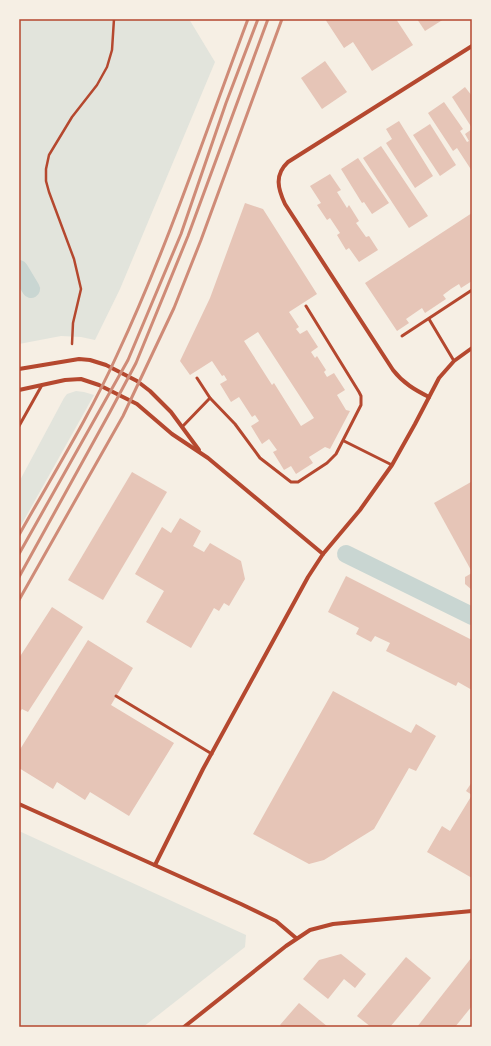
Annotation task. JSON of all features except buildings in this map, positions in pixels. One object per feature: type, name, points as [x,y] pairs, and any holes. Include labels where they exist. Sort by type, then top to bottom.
[{"type":"street","points":[[429,397],[410,387],[399,378],[393,370],[285,204],[279,188],[278,179],[283,167],[288,162],[472,46]]},
{"type":"street","points":[[155,865],[203,769],[304,583],[322,554],[360,510],[392,465],[439,378],[454,361],[472,348]]},
{"type":"street","points":[[19,369],[79,359],[106,365],[144,386],[171,412],[202,454]]},
{"type":"street","points":[[19,390],[77,378],[99,385],[137,404],[172,434],[202,454],[322,554]]},
{"type":"street","points":[[19,804],[234,900],[272,919],[296,938]]},
{"type":"street","points":[[184,1027],[296,938],[310,930],[333,924],[472,911]]},
{"type":"lane","points":[[402,336],[472,290]]},
{"type":"lane","points":[[197,378],[210,398],[235,424],[260,458],[291,482],[298,482],[328,463],[344,441],[361,405],[361,396],[306,306]]},
{"type":"lane","points":[[429,319],[454,361]]},
{"type":"lane","points":[[19,426],[42,385]]},
{"type":"lane","points":[[182,427],[210,398]]},
{"type":"lane","points":[[344,441],[392,465]]},
{"type":"lane","points":[[116,696],[212,754]]},
{"type":"path","points":[[72,344],[73,322],[81,289],[79,275],[49,192],[46,181],[46,169],[49,154],[72,117],[97,85],[106,67],[112,50],[114,19]]},
{"type":"shaded area","points":[[19,19],[189,19],[215,62],[120,289],[95,340],[81,337],[61,336],[19,344]]},
{"type":"shaded area","points":[[76,391],[94,395],[19,529],[19,482],[64,398],[67,394]]},
{"type":"shaded area","points":[[19,831],[246,935],[245,947],[143,1027],[19,1027]]},
{"type":"waterway","points":[[19,269],[31,289]]},
{"type":"waterway","points":[[346,554],[472,616]]},
{"type":"railway","points":[[19,535],[95,401],[136,314],[186,188],[248,19]]},
{"type":"railway","points":[[19,554],[128,360],[181,234],[226,103],[258,19]]},
{"type":"railway","points":[[19,577],[136,363],[188,236],[268,19]]},
{"type":"railway","points":[[19,600],[123,416],[174,308],[201,240],[282,19]]}]
